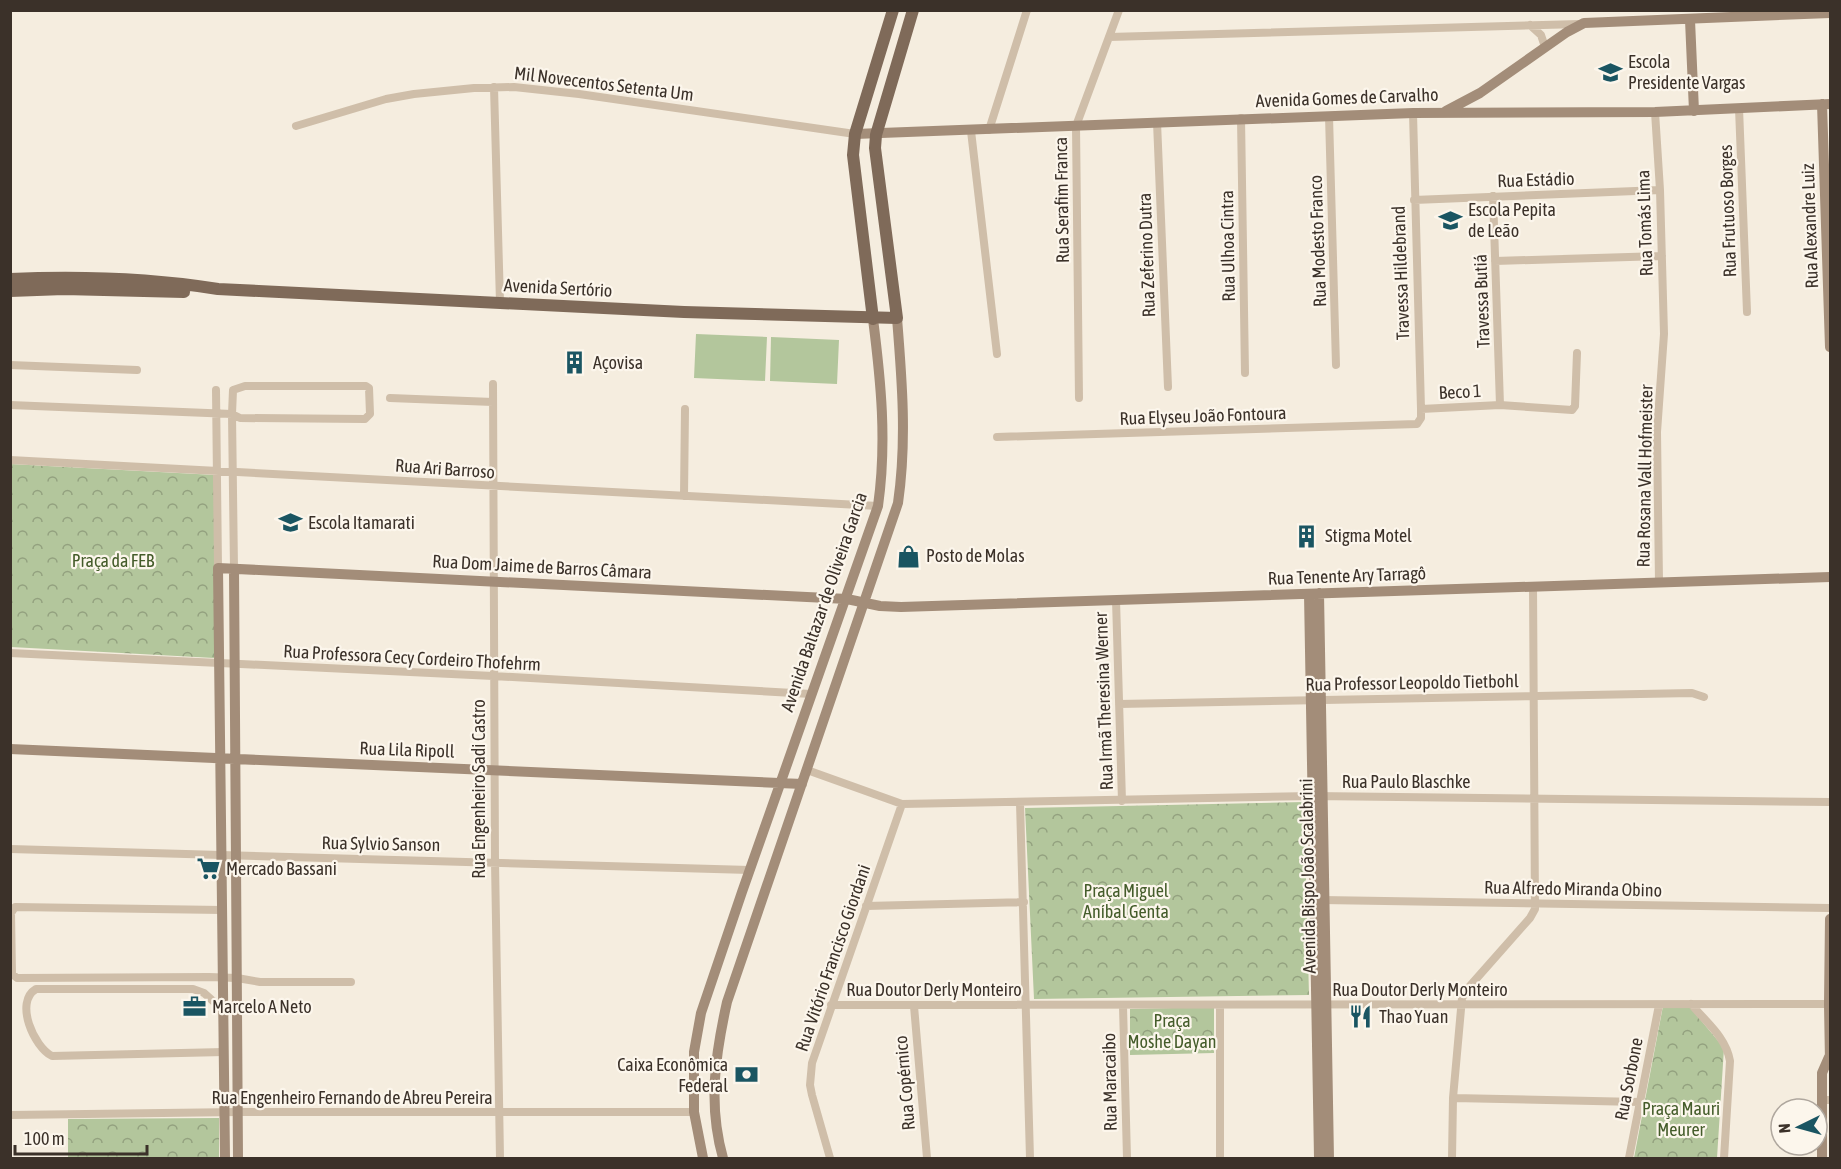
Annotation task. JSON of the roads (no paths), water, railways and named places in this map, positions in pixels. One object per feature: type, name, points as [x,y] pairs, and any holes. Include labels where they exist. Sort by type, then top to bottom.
[{"type":"main road","name":"Avenida Baltazar de Oliveira Garcia","points":[[873,319],[853,155],[855,134],[893,10]]},
{"type":"main road","points":[[897,318],[876,162],[876,135],[914,10]]},
{"type":"main road","name":"Avenida Sertório","points":[[10,279],[64,277],[159,282],[218,289],[500,303],[873,319],[897,318]]},
{"type":"main road","name":"Avenida Sertório","points":[[10,291],[64,289],[188,292],[218,289]]},
{"type":"street","points":[[989,130],[1027,10]]},
{"type":"street","name":"Rua Serafim Franca","points":[[1079,398],[1076,126],[1119,10]]},
{"type":"street","name":"Avenida Gomes de Carvalho","points":[[855,134],[1443,112],[1480,93],[1545,47],[1584,23],[1690,15],[1830,13]]},
{"type":"street","points":[[1690,15],[1694,111]]},
{"type":"street","points":[[1109,37],[1584,23]]},
{"type":"street","points":[[1529,24],[1541,35],[1545,47]]},
{"type":"street","name":"Mil Novecentos Setenta Um","points":[[296,126],[386,99],[414,94],[494,87],[579,94],[855,134]]},
{"type":"street","points":[[494,87],[500,303]]},
{"type":"street","points":[[1443,112],[1694,111],[1826,104]]},
{"type":"street","name":"Rua Alexandre Luiz","points":[[1826,104],[1830,347]]},
{"type":"street","name":"Rua Frutuoso Borges","points":[[1739,108],[1747,312]]},
{"type":"street","name":"Rua Tomás Lima","points":[[1655,111],[1660,190],[1664,334]]},
{"type":"street","name":"Travessa Hildebrand","points":[[1413,113],[1421,409]]},
{"type":"street","name":"Rua Modesto Franco","points":[[1329,116],[1336,365]]},
{"type":"street","name":"Rua Ulhoa Cintra","points":[[1241,118],[1245,373]]},
{"type":"street","name":"Rua Zeferino Dutra","points":[[1157,122],[1168,387]]},
{"type":"street","points":[[971,131],[997,354]]},
{"type":"street","name":"Rua Estádio","points":[[1414,200],[1660,190]]},
{"type":"street","name":"Travessa Butiá","points":[[1493,196],[1500,405]]},
{"type":"street","points":[[1495,261],[1662,256]]},
{"type":"street","points":[[723,1158],[717,1139],[714,1103],[716,1054],[724,1013],[898,503],[903,470],[903,390],[897,318]]},
{"type":"street","name":"Avenida Baltazar de Oliveira Garcia","points":[[703,1158],[694,1112],[694,1052],[701,1013],[878,506],[882,482],[883,410],[873,319]]},
{"type":"street","name":"Rua Rosana Vall Hofmeister","points":[[1659,582],[1657,432],[1664,334]]},
{"type":"street","name":"Beco 1","points":[[1421,409],[1500,405],[1572,410],[1575,406],[1577,353]]},
{"type":"street","points":[[10,365],[137,370]]},
{"type":"street","name":"Rua Engenheiro Sadi Castro","points":[[493,384],[494,770],[500,1158]]},
{"type":"street","points":[[10,405],[216,413],[232,414],[240,418],[365,419],[370,414],[370,392],[366,386],[240,386],[233,390],[232,414],[238,1158]]},
{"type":"street","points":[[216,390],[225,1158]]},
{"type":"street","points":[[390,398],[493,402]]},
{"type":"street","points":[[684,496],[685,409]]},
{"type":"street","name":"Rua Elyseu João Fontoura","points":[[997,437],[1410,425],[1419,422],[1421,409]]},
{"type":"street","name":"Rua Ari Barroso","points":[[10,460],[233,470],[494,487],[878,506]]},
{"type":"street","name":"Rua Dom Jaime de Barros Câmara","points":[[218,568],[847,599],[865,604]]},
{"type":"street","name":"Rua Tenente Ary Tarragô","points":[[865,604],[901,607],[1830,577]]},
{"type":"street","points":[[1452,1158],[1453,1098],[1461,1005],[1465,992],[1530,918],[1536,903],[1533,586]]},
{"type":"street","name":"Avenida Bispo João Scalabrini","points":[[1314,593],[1316,700],[1312,796],[1320,900]]},
{"type":"street","name":"Rua Irmã Theresina Werner","points":[[1116,600],[1122,801]]},
{"type":"street","name":"Rua Professora Cecy Cordeiro Thofehrm","points":[[10,653],[811,694]]},
{"type":"street","name":"Rua Professor Leopoldo Tietbohl","points":[[1119,704],[1692,693],[1704,697]]},
{"type":"street","name":"Avenida Bispo João Scalabrini","points":[[1316,700],[1324,796],[1320,900],[1329,1158]]},
{"type":"street","name":"Rua Lila Ripoll","points":[[10,749],[802,784]]},
{"type":"street","name":"Rua Paulo Blaschke","points":[[807,770],[902,804],[1312,796],[1830,802]]},
{"type":"street","points":[[1020,803],[1030,1158]]},
{"type":"street","name":"Rua Vitório Francisco Giordani","points":[[830,1158],[812,1095],[810,1073],[831,1005],[902,804]]},
{"type":"street","name":"Rua Sylvio Sanson","points":[[10,849],[750,870]]},
{"type":"street","name":"Rua Alfredo Miranda Obino","points":[[1320,900],[1830,908]]},
{"type":"street","points":[[866,906],[1024,902]]},
{"type":"street","points":[[222,910],[15,907],[11,913],[12,974],[17,978],[237,978],[260,982],[351,982]]},
{"type":"street","points":[[1826,1097],[1822,1073],[1830,1059],[1830,919]]},
{"type":"street","points":[[223,1010],[204,993],[193,989],[36,989],[29,994],[26,1000],[27,1017],[33,1032],[45,1052],[51,1056],[224,1052]]},
{"type":"street","points":[[1691,1004],[1722,1038],[1729,1054],[1724,1158]]},
{"type":"street","name":"Rua Doutor Derly Monteiro","points":[[831,1005],[1829,1004]]},
{"type":"street","points":[[1220,1005],[1220,1158]]},
{"type":"street","name":"Avenida Bispo João Scalabrini","points":[[1319,1158],[1322,1005]]},
{"type":"street","name":"Rua Sorbone","points":[[1629,1158],[1659,1005]]},
{"type":"street","name":"Rua Copérnico","points":[[914,1006],[927,1158]]},
{"type":"street","name":"Rua Maracaibo","points":[[1124,1006],[1127,1158]]},
{"type":"street","points":[[1453,1098],[1639,1102]]},
{"type":"street","name":"Rua Engenheiro Fernando de Abreu Pereira","points":[[10,1115],[238,1112],[694,1112]]},
{"type":"place","name":"Escola Presidente Vargas","points":[[1610,72]]},
{"type":"place","name":"Escola Pepita de Leão","points":[[1450,220]]},
{"type":"place","name":"Açovisa","points":[[575,363]]},
{"type":"place","name":"Escola Itamarati","points":[[290,523]]},
{"type":"place","name":"Stigma Motel","points":[[1307,536]]},
{"type":"place","name":"Posto de Molas","points":[[908,556]]},
{"type":"place","name":"Mercado Bassani","points":[[208,869]]},
{"type":"place","name":"Marcelo A Neto","points":[[194,1007]]},
{"type":"place","name":"Thao Yuan","points":[[1361,1017]]},
{"type":"place","name":"Caixa Econômica Federal","points":[[746,1075]]},
{"type":"park label","name":"Praça da FEB","points":[[113,561]]},
{"type":"park label","name":"Praça Miguel Aníbal Genta","points":[[1126,901]]},
{"type":"park label","name":"Praça Moshe Dayan","points":[[1172,1031]]},
{"type":"park label","name":"Praça Mauri Meurer","points":[[1681,1119]]}]
